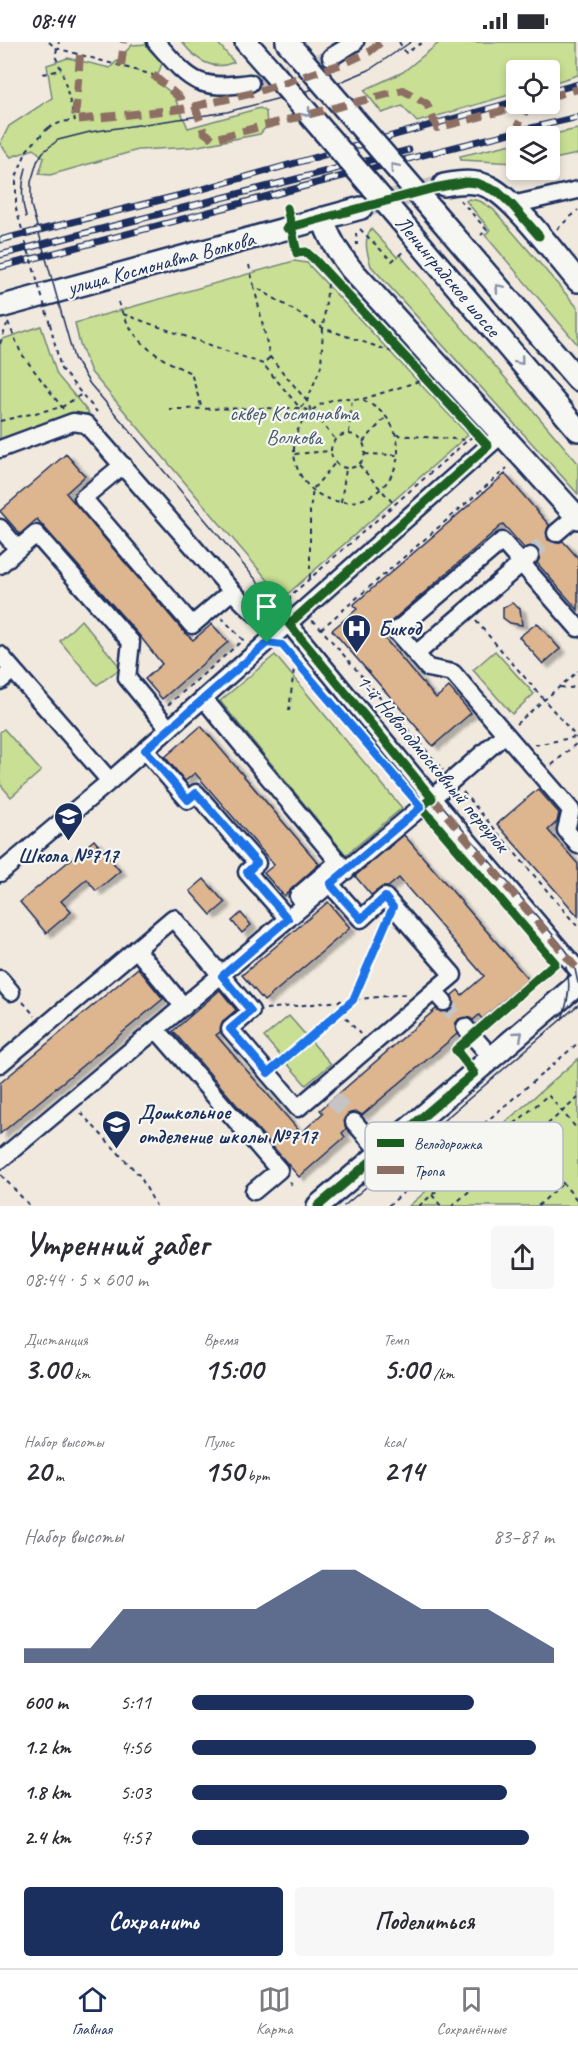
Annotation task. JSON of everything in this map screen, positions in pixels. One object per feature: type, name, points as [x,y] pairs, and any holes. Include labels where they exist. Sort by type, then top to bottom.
[{"type":"main road","name":"Ленинградское шоссе","points":[[246,42],[401,220],[578,430]]},
{"type":"main road","name":"Ленинградское шоссе","points":[[287,42],[578,380]]},
{"type":"main road","points":[[451,192],[465,182],[477,183],[498,192],[512,205],[549,230],[578,281]]},
{"type":"main road","name":"улица Космонавта Волкова","points":[[0,307],[361,208]]},
{"type":"main road","points":[[323,218],[334,245],[351,269],[577,517]]},
{"type":"main road","points":[[418,1122],[578,984]]},
{"type":"main road","points":[[318,1206],[365,1166]]},
{"type":"street","points":[[156,42],[194,81],[213,86],[250,83]]},
{"type":"street","points":[[331,57],[356,42]]},
{"type":"street","points":[[512,205],[578,190]]},
{"type":"street","points":[[0,449],[73,422],[86,424],[232,591],[265,621],[278,626],[289,624]]},
{"type":"street","points":[[0,873],[204,699],[502,434]]},
{"type":"street","points":[[123,465],[83,498],[192,625],[232,591]]},
{"type":"street","points":[[556,533],[577,517]]},
{"type":"street","points":[[0,528],[18,549]]},
{"type":"street","points":[[0,565],[36,534],[131,642],[127,678],[169,729]]},
{"type":"street","points":[[578,628],[526,559],[502,541],[396,631],[428,668],[453,674],[571,810],[566,831],[578,845]]},
{"type":"street","points":[[416,654],[526,559]]},
{"type":"street","name":"1-й Новоподмосковный переулок","points":[[289,624],[578,970]]},
{"type":"street","points":[[0,655],[110,781]]},
{"type":"street","points":[[0,681],[13,670]]},
{"type":"street","points":[[204,699],[342,867]]},
{"type":"street","points":[[0,1160],[222,976],[284,915],[432,798],[505,734]]},
{"type":"street","points":[[145,750],[188,800],[196,793],[257,863],[247,872],[284,915]]},
{"type":"street","points":[[252,936],[330,884],[342,867]]},
{"type":"street","points":[[0,1064],[172,918],[251,1011],[230,1029],[298,1108],[328,1092],[370,1046],[439,997],[453,975],[385,897],[361,919],[330,884]]},
{"type":"street","points":[[135,949],[184,1007]]},
{"type":"street","points":[[0,979],[11,992]]},
{"type":"street","points":[[465,1027],[492,1059]]},
{"type":"street","points":[[157,1030],[279,1170],[254,1191]]},
{"type":"street","points":[[354,1122],[365,1135]]},
{"type":"path","points":[[49,42],[56,48],[153,75]]},
{"type":"path","points":[[50,324],[16,209],[16,177],[27,150],[48,128],[75,120],[62,70],[55,56],[59,42]]},
{"type":"path","points":[[399,42],[406,53],[423,42]]},
{"type":"path","points":[[43,74],[62,70]]},
{"type":"path","points":[[451,192],[487,230],[481,235]]},
{"type":"path","points":[[549,230],[578,210]]},
{"type":"path","points":[[334,245],[360,229],[392,261],[404,251]]},
{"type":"path","points":[[249,265],[270,357],[308,401],[311,411],[335,439]]},
{"type":"path","points":[[300,408],[308,401],[321,366],[322,328],[329,275]]},
{"type":"path","points":[[254,286],[322,328],[405,356]]},
{"type":"path","points":[[118,302],[126,323],[147,349],[168,363],[191,373],[202,409]]},
{"type":"path","points":[[123,314],[263,364],[300,408]]},
{"type":"path","points":[[0,345],[8,321],[21,353],[73,422]]},
{"type":"path","points":[[263,364],[270,357]]},
{"type":"path","points":[[361,400],[426,379]]},
{"type":"path","points":[[0,421],[62,407],[82,394]]},
{"type":"path","points":[[349,434],[352,397]]},
{"type":"path","points":[[352,397],[372,403],[387,416],[397,435],[399,455],[393,475],[381,489],[362,500],[341,502],[321,496],[305,483],[296,465],[294,445],[300,425],[311,411],[331,399],[352,397]]},
{"type":"path","points":[[169,409],[300,408],[311,411]]},
{"type":"path","points":[[363,442],[387,416]]},
{"type":"path","points":[[290,603],[290,596],[476,433]]},
{"type":"path","points":[[349,434],[358,437],[363,442],[365,454],[359,465],[346,469],[335,463],[330,451],[335,439],[340,435],[349,434]]},
{"type":"path","points":[[397,435],[468,440]]},
{"type":"path","points":[[295,454],[330,451]]},
{"type":"path","points":[[365,454],[399,455]]},
{"type":"path","points":[[310,578],[310,511],[313,489],[335,463]]},
{"type":"path","points":[[359,465],[394,504]]},
{"type":"path","points":[[321,629],[508,468]]},
{"type":"path","points":[[341,502],[346,469]]},
{"type":"path","points":[[212,608],[243,640],[282,645],[340,712]]},
{"type":"path","points":[[466,610],[577,739]]},
{"type":"path","points":[[157,714],[243,640]]},
{"type":"path","points":[[289,711],[295,660]]},
{"type":"path","points":[[505,734],[578,671]]},
{"type":"path","points":[[560,687],[578,685]]},
{"type":"path","points":[[518,749],[577,739]]},
{"type":"path","points":[[541,775],[577,739]]},
{"type":"path","points":[[268,1073],[353,1000],[393,907]]},
{"type":"path","points":[[11,992],[24,1002],[45,1027]]},
{"type":"path","points":[[251,1011],[353,1000],[439,997]]},
{"type":"path","points":[[340,1011],[370,1046]]},
{"type":"path","points":[[486,1122],[578,1043]]},
{"type":"path","points":[[517,1122],[548,1095],[578,1130]]},
{"type":"path","points":[[549,1122],[578,1098]]},
{"type":"path","points":[[70,1102],[140,1176],[156,1206]]},
{"type":"path","points":[[0,1174],[30,1206]]},
{"type":"path","points":[[563,1183],[578,1201],[573,1206]]},
{"type":"path","points":[[388,1206],[405,1191]]},
{"type":"path","points":[[419,1206],[437,1191]]},
{"type":"path","points":[[452,1206],[469,1191]]},
{"type":"path","points":[[538,1206],[554,1191]]},
{"type":"path","points":[[432,1195],[441,1206]]},
{"type":"green space","points":[[182,42],[217,42],[234,62],[219,66],[212,65],[199,59]]},
{"type":"green space","points":[[440,42],[578,42],[578,75],[560,81],[560,60],[506,60],[506,96],[417,122],[402,106],[382,113],[364,90],[403,72]]},
{"type":"green space","points":[[148,44],[163,60],[156,81],[173,94],[188,128],[260,108],[266,112],[267,126],[260,134],[193,147],[138,150],[50,175],[39,174],[44,158],[34,149],[11,157],[0,144],[9,126],[52,98],[47,65],[68,58],[110,68],[132,45]]},
{"type":"green space","points":[[578,129],[578,154],[560,158],[560,133]]},
{"type":"green space","points":[[506,145],[506,162],[461,160],[460,156]]},
{"type":"green space","points":[[469,199],[480,201],[493,209],[578,308],[578,345],[485,235],[490,230],[466,201]]},
{"type":"green space","points":[[371,229],[397,257],[400,255],[578,463],[578,494],[371,266],[366,242]]},
{"type":"green space","name":"сквер Космонавта Волкова","points":[[294,261],[307,263],[468,435],[283,598],[91,372],[75,323]]},
{"type":"green space","points":[[41,326],[57,375],[89,413],[0,444],[0,340]]},
{"type":"green space","points":[[81,620],[121,668],[97,685],[60,641]]},
{"type":"green space","points":[[495,651],[534,694],[512,714],[473,670]]},
{"type":"green space","points":[[275,655],[402,808],[346,855],[220,701]]},
{"type":"green space","points":[[4,729],[41,771],[11,797],[0,784],[0,732]]},
{"type":"green space","points":[[289,1016],[331,1064],[306,1085],[264,1037]]},
{"type":"green space","points":[[578,1059],[578,1206],[409,1206],[426,1191],[563,1191],[563,1122],[506,1122]]},
{"type":"building","points":[[66,454],[85,476],[66,493],[184,632],[193,640],[212,624],[228,642],[162,699],[145,679],[162,664],[139,635],[37,519],[20,534],[0,511]]},
{"type":"building","points":[[505,474],[549,525],[546,534],[548,540],[557,543],[563,541],[578,558],[578,610],[537,563],[540,555],[538,550],[533,546],[524,548],[503,524],[379,632],[436,698],[449,687],[471,713],[433,746],[332,630],[357,609],[353,605]]},
{"type":"building","points":[[512,603],[520,609],[522,625],[510,623],[503,618],[503,608]]},
{"type":"building","points":[[537,623],[560,649],[543,664],[519,637]]},
{"type":"building","points":[[201,726],[319,864],[284,896],[264,873],[274,865],[252,839],[195,773],[185,781],[165,757]]},
{"type":"building","points":[[538,789],[559,813],[557,822],[548,830],[578,864],[578,916],[497,824]]},
{"type":"building","points":[[404,835],[528,979],[482,1019],[479,1015],[473,1020],[468,1017],[459,1019],[455,1024],[457,1034],[362,1115],[357,1112],[348,1114],[344,1119],[346,1129],[342,1133],[345,1137],[299,1177],[173,1031],[220,990],[236,1010],[223,1021],[220,1032],[216,1035],[301,1133],[323,1113],[320,1110],[436,1009],[441,1012],[451,1010],[454,1005],[452,995],[458,990],[462,995],[484,976],[399,878],[388,887],[382,887],[371,895],[355,876]]},
{"type":"building","points":[[94,840],[120,871],[96,891],[87,879],[61,901],[71,912],[46,933],[20,902]]},
{"type":"building","points":[[204,879],[225,903],[211,915],[190,891]]},
{"type":"building","points":[[328,902],[350,928],[264,1001],[242,975]]},
{"type":"building","points":[[241,913],[251,925],[242,933],[232,921]]},
{"type":"building","points":[[138,968],[163,999],[0,1134],[0,1083]]},
{"type":"tunnel","points":[[250,83],[331,57]]},
{"type":"tunnel","points":[[361,208],[444,185]]},
{"type":"tunnel","points":[[530,555],[556,533]]},
{"type":"tunnel","points":[[444,1002],[465,1027]]},
{"type":"tunnel","points":[[333,1098],[354,1122]]},
{"type":"tram line","points":[[411,42],[369,70],[340,82],[227,112],[90,132],[58,140],[43,152],[37,162],[31,182],[31,205],[74,358],[90,384],[286,615],[434,796],[565,949],[573,960],[578,983]]},
{"type":"tram line","points":[[26,168],[22,192],[26,217]]},
{"type":"tram line","points":[[562,1019],[569,993],[566,967]]},
{"type":"tram line","points":[[442,1122],[578,1005]]},
{"type":"tram line","points":[[344,1206],[365,1188]]},
{"type":"railway","points":[[560,89],[578,84]]},
{"type":"railway","points":[[0,240],[185,194],[506,104]]},
{"type":"railway","points":[[0,267],[578,117]]},
{"type":"railway","points":[[0,255],[409,150]]},
{"type":"marked path","points":[[121,66],[124,42]]},
{"type":"marked path","points":[[80,55],[75,120],[182,109],[249,94],[345,63],[369,52],[381,42]]},
{"type":"marked path","points":[[153,75],[180,98],[182,109]]},
{"type":"marked path","points":[[560,94],[578,89]]},
{"type":"marked path","points":[[195,106],[204,132],[213,139],[403,90],[427,104],[437,128],[506,110]]},
{"type":"marked path","points":[[519,126],[524,114]]},
{"type":"marked path","points":[[432,798],[578,970]]},
{"type":"cycle path","points":[[287,228],[434,188],[466,182],[477,183],[498,192],[539,236]]},
{"type":"cycle path","points":[[287,208],[297,253],[306,252],[315,260],[488,446],[289,624],[432,798],[421,807],[555,963],[456,1050],[474,1073],[417,1122]]},
{"type":"cycle path","points":[[318,1206],[365,1166]]},
{"type":"place","name":"Бикод","points":[[357,654]]},
{"type":"place","name":"Школа №717","points":[[68,842]]},
{"type":"place","name":"Дошкольное отделение школы №717","points":[[117,1150]]},
{"type":"route","points":[[267,643],[282,645],[421,807],[330,884],[361,919],[385,897],[393,907],[353,1000],[268,1073],[230,1029],[251,1011],[222,976],[288,919],[247,872],[257,863],[196,793],[188,800],[145,750],[267,643]]}]
